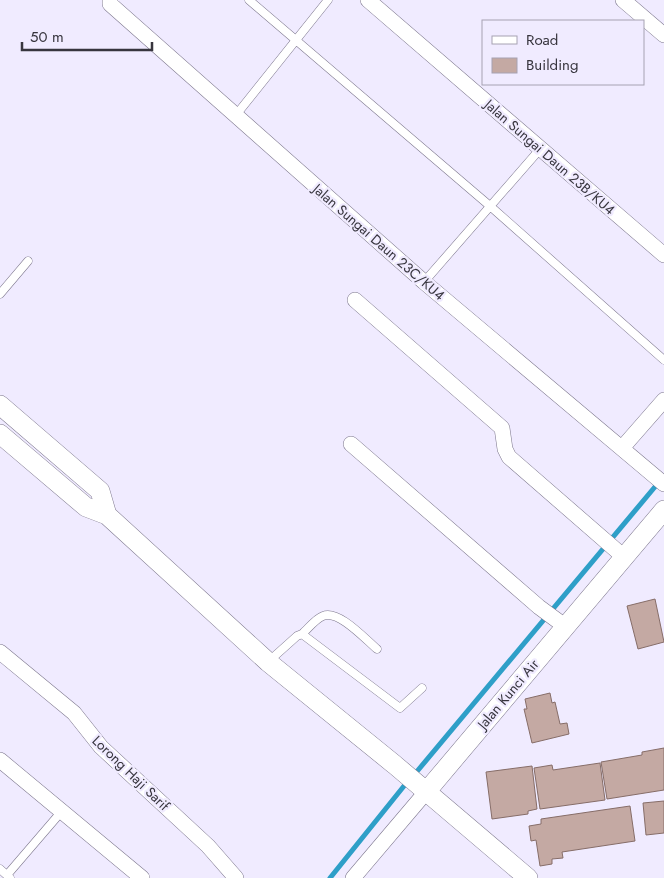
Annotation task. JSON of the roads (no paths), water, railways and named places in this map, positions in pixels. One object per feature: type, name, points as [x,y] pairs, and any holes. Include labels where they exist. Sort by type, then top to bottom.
[{"type":"street","name":"Jalan Sungai Daun 23B/KU4","points":[[368,0],[664,255]]},
{"type":"street","points":[[623,0],[664,35]]},
{"type":"street","name":"Jalan Sungai Daun 23C/KU4","points":[[110,2],[424,282],[659,479]]},
{"type":"street","points":[[354,300],[502,428],[505,449],[510,457],[613,548]]},
{"type":"street","points":[[622,448],[664,400]]},
{"type":"street","points":[[0,405],[100,491],[107,515]]},
{"type":"street","points":[[0,434],[86,507],[107,515],[268,662],[395,765],[528,878]]},
{"type":"street","points":[[351,444],[554,618]]},
{"type":"street","name":"Jalan Kunci Air","points":[[353,878],[554,618],[613,548],[664,510]]},
{"type":"street","name":"Lorong Haji Sarif","points":[[0,652],[74,713],[101,747],[208,846],[236,878]]},
{"type":"street","points":[[0,760],[142,878]]},
{"type":"lane","points":[[249,0],[490,206],[664,360]]},
{"type":"lane","points":[[236,116],[328,0]]},
{"type":"lane","points":[[424,282],[541,148]]},
{"type":"lane","points":[[0,293],[28,261]]},
{"type":"lane","points":[[268,662],[322,616],[332,614],[341,618],[377,649]]},
{"type":"lane","points":[[302,634],[400,708],[422,688]]},
{"type":"lane","points":[[0,869],[9,877],[62,811]]},
{"type":"waterway","points":[[414,775],[659,482]]},
{"type":"waterway","points":[[330,878],[408,781]]}]
